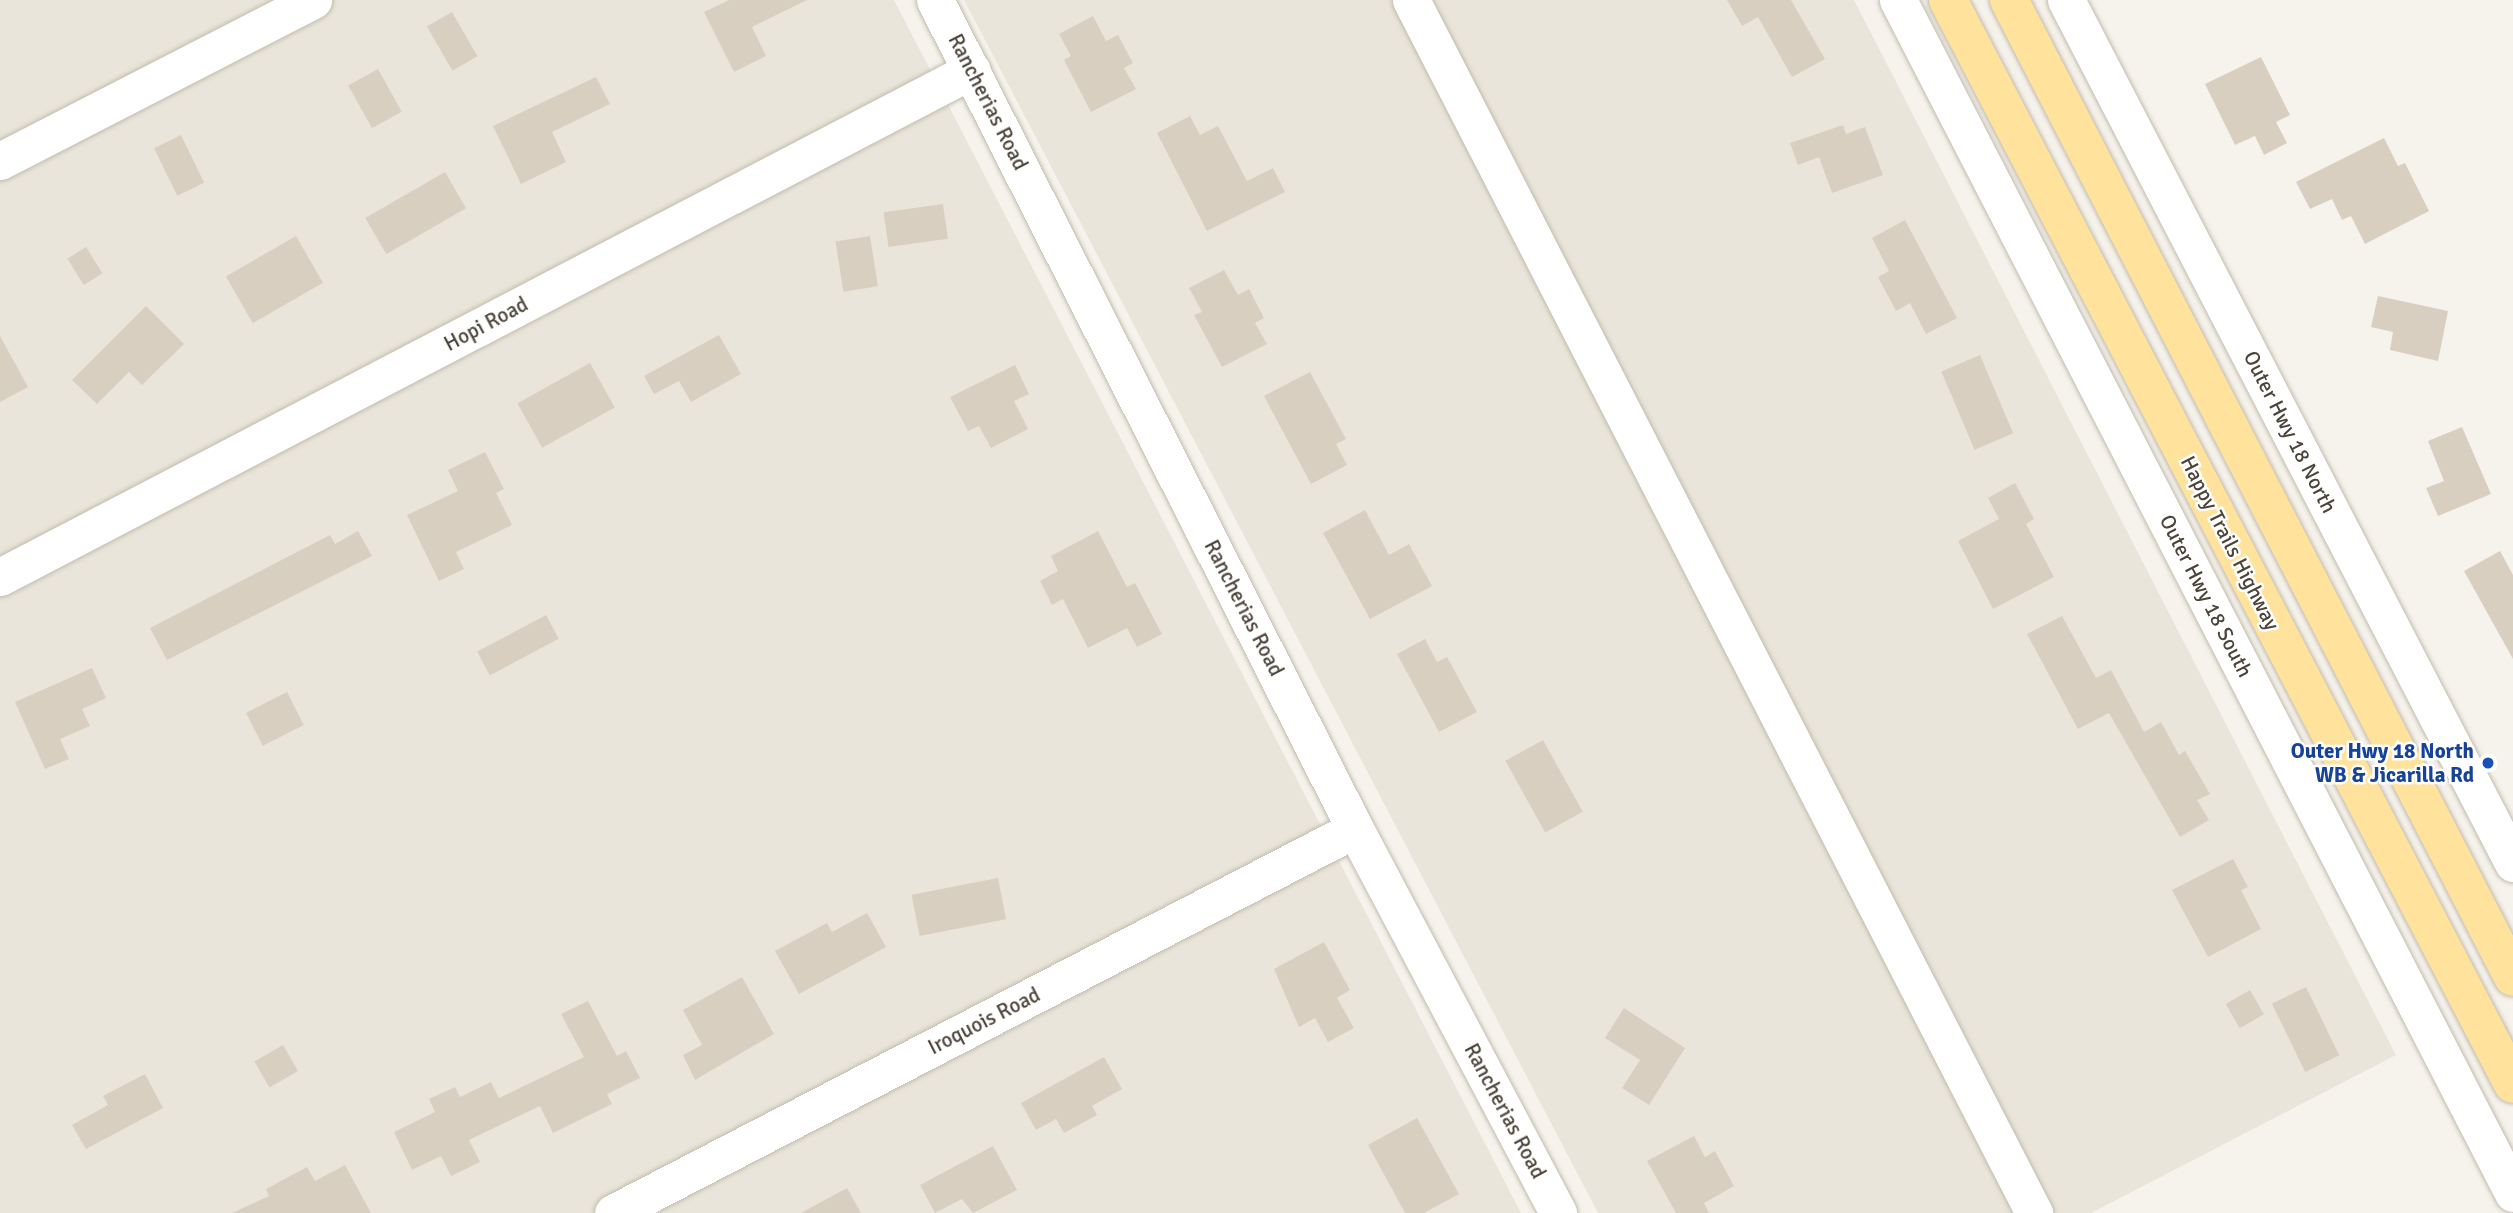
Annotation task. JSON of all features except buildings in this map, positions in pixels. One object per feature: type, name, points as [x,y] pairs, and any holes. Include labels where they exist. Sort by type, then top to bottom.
[{"type":"main road","name":"Happy Trails Highway","points":[[1948,0],[2513,1084]]},
{"type":"main road","points":[[2009,0],[2513,977]]},
{"type":"street","points":[[0,161],[313,0]]},
{"type":"street","name":"Rancherias Road","points":[[935,0],[1547,1209]]},
{"type":"street","points":[[1411,0],[2034,1213]]},
{"type":"street","name":"Outer Hwy 18 South","points":[[1898,0],[2513,1194]]},
{"type":"street","name":"Outer Hwy 18 North","points":[[2066,0],[2513,863]]},
{"type":"street","name":"Hopi Road","points":[[0,577],[972,71]]},
{"type":"street","name":"Iroquois Road","points":[[614,1213],[1355,829]]},
{"type":"shaded area","points":[[0,0],[894,0],[1521,1213],[0,1213]]},
{"type":"shaded area","points":[[964,0],[1854,0],[2396,1055],[2091,1213],[1598,1213]]},
{"type":"place","name":"Outer Hwy 18 North WB & Jicarilla Rd","points":[[2488,763]]}]
